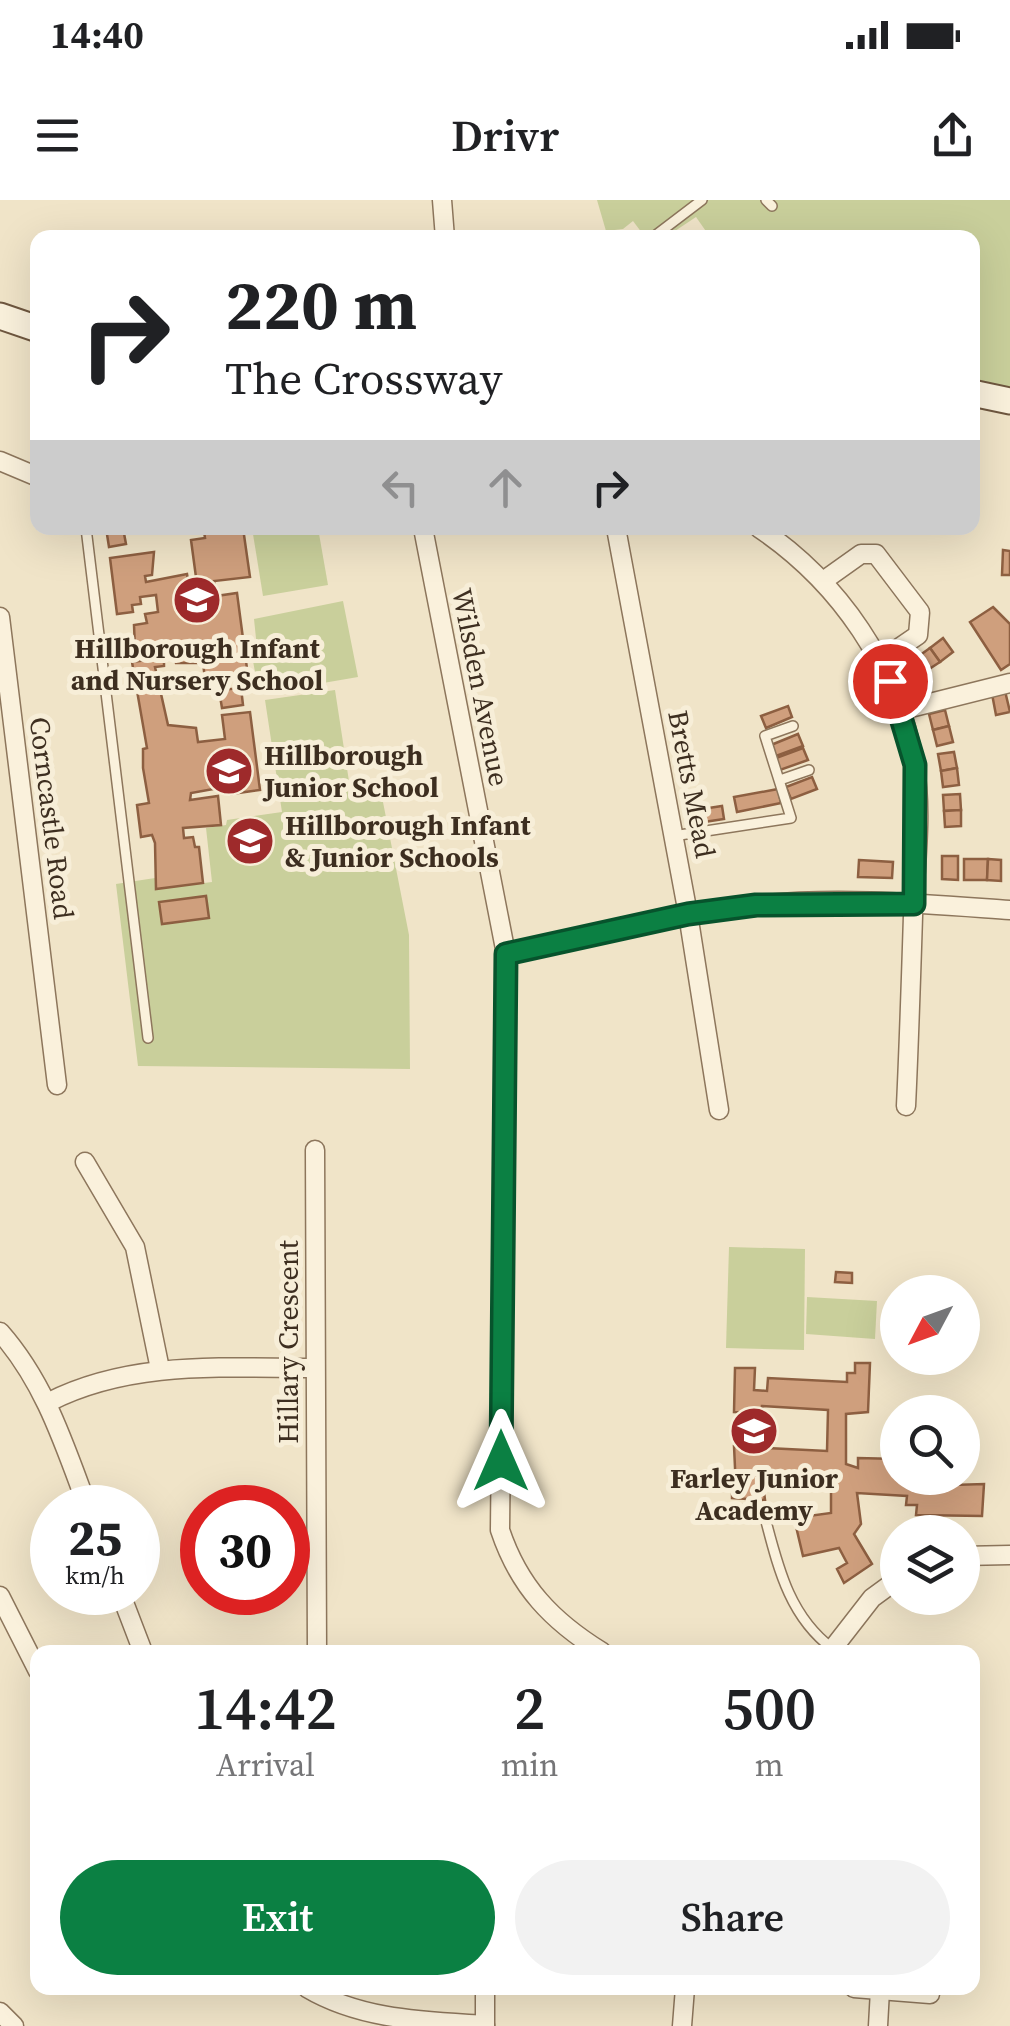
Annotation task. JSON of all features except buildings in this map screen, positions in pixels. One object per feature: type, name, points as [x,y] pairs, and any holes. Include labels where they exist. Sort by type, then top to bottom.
[{"type":"main road","points":[[0,316],[30,326]]},
{"type":"main road","points":[[980,395],[1010,401]]},
{"type":"street","points":[[442,200],[444,230]]},
{"type":"street","points":[[0,461],[30,473]]},
{"type":"street","name":"Wilsden Avenue","points":[[424,535],[506,954],[500,1530],[510,1560],[527,1589],[546,1612],[592,1645]]},
{"type":"street","name":"Bretts Mead","points":[[617,535],[688,914],[719,1110]]},
{"type":"street","points":[[767,535],[823,582],[880,662],[902,710],[915,765],[906,1106]]},
{"type":"street","points":[[823,582],[861,554],[876,554],[920,612],[922,628],[880,662]]},
{"type":"street","name":"Corncastle Road","points":[[0,617],[57,1085]]},
{"type":"street","points":[[902,710],[1010,683]]},
{"type":"street","points":[[506,954],[688,914],[814,901],[1010,910]]},
{"type":"street","name":"Hillary Crescent","points":[[315,1150],[317,1645]]},
{"type":"street","points":[[85,1162],[135,1248],[160,1369]]},
{"type":"street","points":[[0,1332],[24,1360],[48,1402],[79,1485]]},
{"type":"street","points":[[48,1402],[71,1391],[160,1369],[314,1368]]},
{"type":"street","points":[[980,1556],[1010,1555]]},
{"type":"street","points":[[837,1645],[880,1592]]},
{"type":"street","points":[[0,1596],[30,1655]]},
{"type":"street","points":[[129,1615],[140,1645]]},
{"type":"street","points":[[319,1995],[397,2019],[485,2025],[485,1995]]},
{"type":"street","points":[[682,2026],[684,1995]]},
{"type":"street","points":[[878,2026],[880,1995]]},
{"type":"street","points":[[0,2012],[14,2026]]},
{"type":"lane","points":[[663,230],[702,200]]},
{"type":"lane","points":[[87,535],[148,1038]]},
{"type":"lane","points":[[674,836],[791,818],[764,736],[793,726]]},
{"type":"lane","points":[[780,780],[809,770]]},
{"type":"lane","points":[[722,1509],[763,1510],[786,1588],[814,1634],[826,1645]]},
{"type":"green space","points":[[597,200],[1010,200],[1010,391],[980,386],[980,230],[705,230],[696,217],[676,230],[640,230],[633,221],[623,229],[606,230]]},
{"type":"green space","points":[[253,535],[319,535],[328,585],[263,596]]},
{"type":"green space","points":[[343,601],[358,677],[259,694],[251,650],[257,648],[254,619]]},
{"type":"green space","points":[[335,690],[352,801],[382,797],[409,935],[410,1069],[138,1066],[116,884],[155,878],[157,889],[212,882],[206,828],[226,825],[227,820],[282,812],[265,700]]},
{"type":"green space","points":[[729,1247],[805,1249],[804,1350],[726,1348]]},
{"type":"green space","points":[[807,1297],[877,1301],[875,1339],[806,1334]]},
{"type":"place","name":"Hillborough Infant and Nursery School","points":[[197,600]]},
{"type":"place","name":"Hillborough Junior School","points":[[229,771]]},
{"type":"place","name":"Hillborough Infant & Junior Schools","points":[[250,841]]},
{"type":"place","name":"Farley Junior Academy","points":[[754,1431]]},
{"type":"route","points":[[501,1461],[506,954],[688,914],[756,905],[814,901],[914,904],[915,765],[902,710],[890,681]]}]
